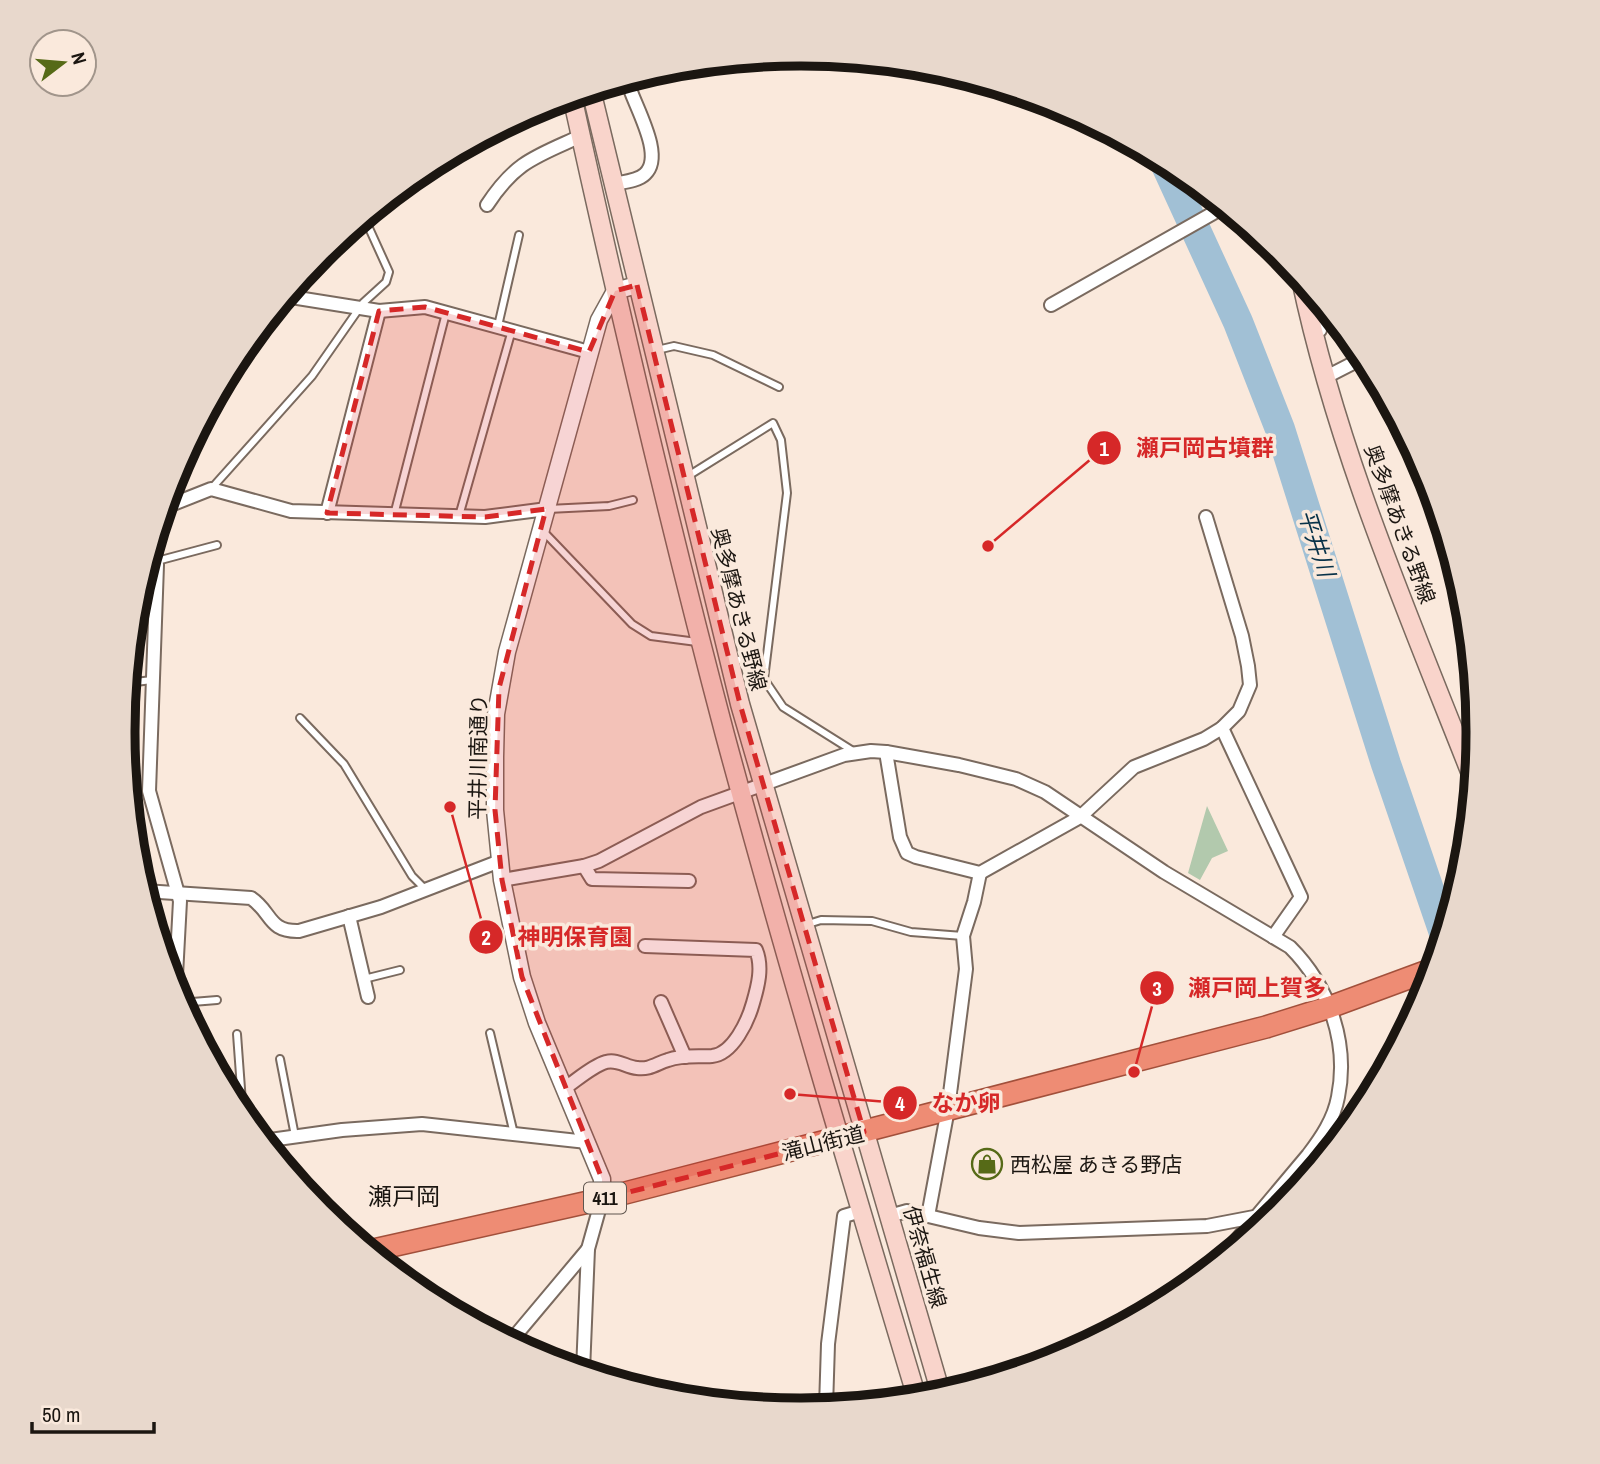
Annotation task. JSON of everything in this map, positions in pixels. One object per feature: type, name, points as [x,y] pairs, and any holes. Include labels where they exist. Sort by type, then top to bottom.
[{"type":"highway","name":"滝山街道","points":[[381,1248],[601,1199],[1266,1027],[1330,1007],[1420,972]]},
{"type":"main road","name":"奥多摩あきる野線","points":[[593,100],[729,662],[864,1132]]},
{"type":"main road","name":"奥多摩あきる野線","points":[[574,106],[615,291],[702,642],[741,792],[839,1139]]},
{"type":"main road","name":"奥多摩あきる野線","points":[[1307,301],[1326,377],[1373,522],[1465,758]]},
{"type":"main road","name":"伊奈福生線","points":[[864,1132],[938,1383]]},
{"type":"main road","points":[[839,1139],[914,1388]]},
{"type":"street","points":[[614,184],[642,177],[648,172],[650,164],[652,147],[630,88]]},
{"type":"street","points":[[487,205],[502,183],[526,161],[581,136]]},
{"type":"street","points":[[1051,305],[1215,212]]},
{"type":"street","points":[[615,291],[637,285]]},
{"type":"street","name":"平井川南通り","points":[[583,1361],[588,1249],[601,1199],[602,1179],[537,1023],[522,977],[500,861],[495,810],[496,714],[508,652],[589,352],[599,320],[615,291]]},
{"type":"street","points":[[296,298],[379,312],[425,307],[447,311],[589,352]]},
{"type":"street","points":[[327,513],[379,312]]},
{"type":"street","points":[[1318,315],[1326,377],[1354,363]]},
{"type":"street","points":[[175,503],[211,489],[291,512],[485,517],[547,509]]},
{"type":"street","points":[[886,752],[900,837],[907,853],[916,858],[980,873],[1080,817],[1134,767],[1204,739],[1222,728],[1239,711],[1250,685],[1242,636],[1206,517]]},
{"type":"street","points":[[156,565],[149,791],[179,894],[180,938],[177,965]]},
{"type":"street","points":[[1222,728],[1301,897],[1273,937]]},
{"type":"street","points":[[502,880],[599,861],[701,807],[856,753],[886,752],[958,765],[1016,779],[1045,792],[1164,872],[1290,947],[1318,983],[1330,1007],[1340,1049],[1339,1096],[1334,1112],[1321,1138],[1250,1222]]},
{"type":"street","points":[[154,892],[251,898],[260,904],[276,928],[287,932],[299,931],[426,890],[500,861]]},
{"type":"street","points":[[584,866],[592,879],[689,881]]},
{"type":"street","points":[[928,1216],[948,1109],[966,969],[962,936],[974,902],[980,873]]},
{"type":"street","points":[[349,916],[368,997]]},
{"type":"street","points":[[565,1088],[610,1061],[636,1068],[654,1067],[668,1060],[685,1057],[715,1056],[731,1046],[751,1012],[758,987],[760,960],[756,950],[645,946]]},
{"type":"street","points":[[661,1002],[685,1057]]},
{"type":"street","points":[[274,1139],[376,1126],[422,1124],[587,1142]]},
{"type":"street","points":[[826,1397],[828,1344],[844,1216],[861,1211]]},
{"type":"street","points":[[889,1216],[907,1211],[979,1228],[1019,1233],[1207,1226],[1254,1217]]},
{"type":"street","points":[[517,1334],[588,1249]]},
{"type":"lane","points":[[211,489],[312,376],[359,309],[386,282],[389,272],[368,226]]},
{"type":"lane","points":[[498,326],[519,235]]},
{"type":"lane","points":[[394,515],[447,311]]},
{"type":"lane","points":[[459,516],[512,330]]},
{"type":"lane","points":[[653,351],[674,346],[713,355],[779,387]]},
{"type":"lane","points":[[684,479],[773,423],[780,440],[786,493],[764,679]]},
{"type":"lane","points":[[547,509],[609,506],[633,500]]},
{"type":"lane","points":[[541,529],[632,625],[651,636],[702,642]]},
{"type":"lane","points":[[157,561],[217,545]]},
{"type":"lane","points":[[729,662],[746,657],[783,707],[856,753]]},
{"type":"lane","points":[[137,682],[152,680]]},
{"type":"lane","points":[[300,718],[344,764],[412,876],[426,890]]},
{"type":"lane","points":[[803,925],[821,920],[872,921],[911,932],[962,936]]},
{"type":"lane","points":[[364,979],[400,970]]},
{"type":"lane","points":[[192,1002],[217,1000]]},
{"type":"lane","points":[[490,1033],[514,1134]]},
{"type":"lane","points":[[237,1034],[241,1093]]},
{"type":"lane","points":[[280,1059],[295,1136]]},
{"type":"highlighted area","points":[[637,285],[740,704],[864,1132],[602,1199],[602,1179],[522,977],[502,880],[495,810],[499,688],[546,509],[485,517],[327,513],[379,311],[425,307],[589,352],[615,291]]},
{"type":"green space","points":[[1207,806],[1228,851],[1212,858],[1200,880],[1188,873]]},
{"type":"waterway","name":"平井川","points":[[1173,181],[1238,322],[1280,429],[1386,764],[1439,918]]},
{"type":"place","name":"瀬戸岡古墳群","points":[[988,546]]},
{"type":"place","name":"神明保育園","points":[[450,807]]},
{"type":"place","name":"瀬戸岡上賀多","points":[[1134,1072]]},
{"type":"place","name":"なか卵","points":[[790,1094]]},
{"type":"place","name":"西松屋 あきる野店","points":[[987,1164]]},
{"type":"district","name":"瀬戸岡","points":[[404,1196]]}]
